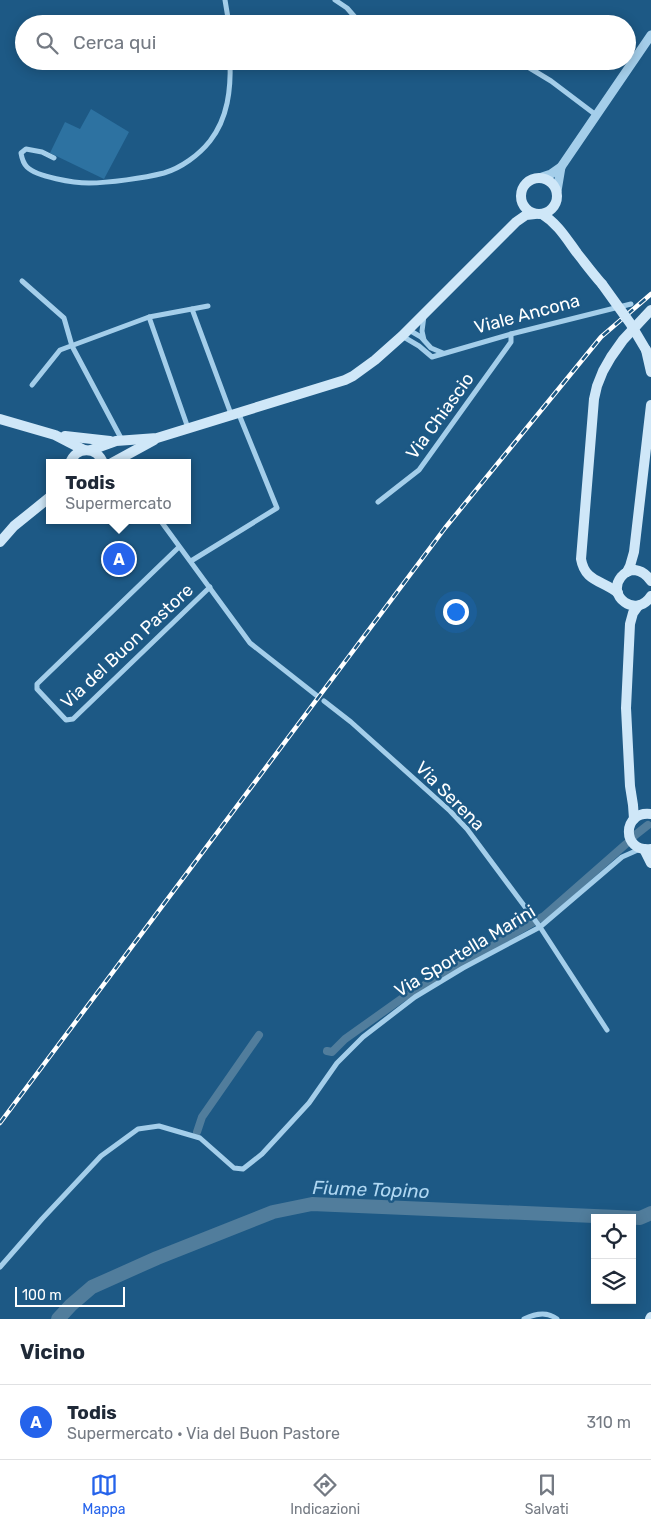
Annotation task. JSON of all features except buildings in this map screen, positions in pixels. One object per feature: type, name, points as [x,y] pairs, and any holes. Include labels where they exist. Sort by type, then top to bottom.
[{"type":"main road","points":[[51,434],[92,440],[123,441],[157,438],[345,380],[375,360],[406,333],[516,222],[526,216],[538,214],[553,208],[558,197],[557,191],[551,182],[542,177],[536,177],[525,183],[520,194],[523,205],[526,209],[538,214],[551,220],[561,230],[630,323],[646,350],[651,372]]},
{"type":"main road","points":[[516,222],[523,205]]},
{"type":"main road","points":[[553,208],[561,230]]},
{"type":"main road","points":[[651,310],[623,340],[611,357],[603,372],[594,400],[581,559],[586,572],[628,604],[638,606],[644,604],[651,596]]},
{"type":"main road","points":[[630,624],[628,613],[617,587],[630,566],[634,552],[651,405]]},
{"type":"main road","points":[[0,419],[51,434],[88,450],[100,456],[101,459]]},
{"type":"main road","points":[[51,434],[65,448],[70,459]]},
{"type":"main road","points":[[120,459],[157,438]]},
{"type":"main road","points":[[72,459],[75,455],[88,450],[123,441]]},
{"type":"main road","points":[[0,542],[14,526],[46,501]]},
{"type":"main road","points":[[634,552],[636,562],[641,571]]},
{"type":"main road","points":[[602,583],[636,570],[646,574],[651,581]]},
{"type":"main road","points":[[634,819],[630,786],[626,708],[630,624],[633,613],[638,606]]},
{"type":"main road","points":[[630,786],[642,807],[651,814]]},
{"type":"main road","points":[[651,814],[642,814],[634,819],[629,828],[630,839],[633,843],[645,849],[651,863]]},
{"type":"street","points":[[225,0],[228,15]]},
{"type":"street","points":[[335,0],[353,15]]},
{"type":"street","points":[[636,58],[651,36]]},
{"type":"street","points":[[54,158],[33,150],[26,149],[21,153],[22,162],[28,168],[38,173],[74,182],[90,183],[165,172],[189,161],[210,141],[217,131],[227,108],[230,92],[230,70]]},
{"type":"street","points":[[534,70],[551,80],[596,115]]},
{"type":"street","points":[[542,177],[552,174],[560,167],[627,70]]},
{"type":"street","points":[[557,191],[560,167]]},
{"type":"street","points":[[22,282],[64,318],[72,346],[123,441],[134,445],[133,452]]},
{"type":"street","name":"Viale Ancona","points":[[406,333],[432,357],[511,334],[630,304]]},
{"type":"street","points":[[32,385],[60,350],[149,317],[208,306]]},
{"type":"street","points":[[191,561],[277,508],[192,309]]},
{"type":"street","points":[[424,340],[422,325],[425,313]]},
{"type":"street","points":[[149,317],[188,429]]},
{"type":"street","points":[[406,333],[424,340],[431,348],[444,353]]},
{"type":"street","name":"Via Chiascio","points":[[378,502],[419,470],[511,342],[511,334]]},
{"type":"street","points":[[163,524],[250,643],[316,695]]},
{"type":"street","name":"Via del Buon Pastore","points":[[179,547],[37,684],[37,689],[66,720],[73,719],[210,587]]},
{"type":"street","name":"Via Serena","points":[[324,701],[351,722],[450,811],[467,829],[540,927],[607,1030]]},
{"type":"street","points":[[622,857],[630,839]]},
{"type":"street","name":"Via Sportella Marini","points":[[0,1267],[42,1218],[101,1156],[138,1130],[159,1126],[200,1138],[234,1168],[243,1169],[262,1154],[309,1103],[337,1063],[363,1037],[415,997],[463,968],[540,927],[622,857],[645,849]]},
{"type":"street","points":[[524,1319],[540,1314],[548,1314],[557,1319]]},
{"type":"shaded area","points":[[91,109],[129,132],[104,179],[50,153],[65,122],[80,129]]},
{"type":"waterway","points":[[634,836],[648,825]]},
{"type":"waterway","points":[[327,1051],[332,1052],[345,1039],[404,997],[544,916],[626,844]]},
{"type":"waterway","points":[[197,1132],[202,1117],[259,1035]]},
{"type":"waterway","name":"Fiume Topino","points":[[58,1319],[92,1287],[157,1258],[273,1212],[312,1204],[640,1218],[651,1213]]},
{"type":"railway","points":[[0,1123],[445,528],[601,337],[651,294]]},
{"type":"place","name":"Todis","points":[[119,559]]}]
